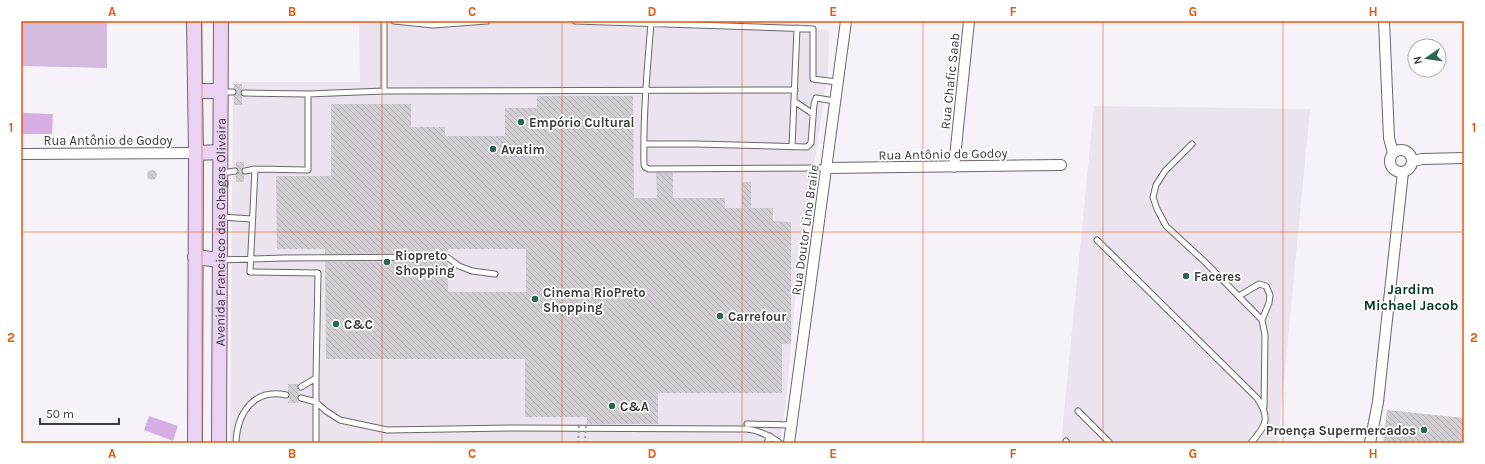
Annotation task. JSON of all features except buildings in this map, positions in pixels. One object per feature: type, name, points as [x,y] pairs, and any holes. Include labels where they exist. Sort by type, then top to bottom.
[{"type":"main road","name":"Avenida Francisco das Chagas Oliveira","points":[[194,21],[196,91],[195,443]]},
{"type":"main road","name":"Avenida Francisco das Chagas Oliveira","points":[[218,443],[220,152],[227,92],[221,21]]},
{"type":"main road","points":[[196,91],[227,92]]},
{"type":"main road","points":[[196,153],[220,152]]},
{"type":"main road","points":[[195,257],[220,260]]},
{"type":"main road","points":[[195,409],[219,408]]},
{"type":"street","name":"Rua Doutor Lino Braile","points":[[789,443],[846,21]]},
{"type":"street","name":"Rua Chafic Saab","points":[[954,167],[969,21]]},
{"type":"street","points":[[1384,21],[1389,138],[1395,152]]},
{"type":"street","points":[[1415,158],[1408,170],[1401,172],[1391,166],[1390,157],[1395,152],[1402,149],[1407,151],[1415,158],[1464,158]]},
{"type":"street","name":"Rua Antônio de Godoy","points":[[21,154],[196,153]]},
{"type":"street","name":"Rua Antônio de Godoy","points":[[826,168],[1061,165]]},
{"type":"street","points":[[1370,443],[1378,402],[1401,188],[1401,172]]},
{"type":"lane","points":[[384,21],[384,91]]},
{"type":"lane","points":[[394,21],[433,26],[487,21]]},
{"type":"lane","points":[[575,21],[814,29],[813,79],[838,82]]},
{"type":"lane","points":[[651,23],[645,91],[645,168],[826,168]]},
{"type":"lane","points":[[792,147],[797,28]]},
{"type":"lane","points":[[244,93],[308,94],[384,91],[795,90]]},
{"type":"lane","points":[[245,170],[308,170],[308,94]]},
{"type":"lane","points":[[644,144],[807,147],[811,143],[814,104],[816,98],[835,101]]},
{"type":"lane","points":[[794,101],[813,114]]},
{"type":"lane","points":[[1192,144],[1165,171],[1156,185],[1153,197],[1166,226],[1262,320],[1265,335],[1264,407],[1266,420],[1262,431],[1251,443]]},
{"type":"lane","points":[[255,169],[250,272],[318,273],[316,443]]},
{"type":"lane","points":[[221,173],[235,171]]},
{"type":"lane","points":[[220,217],[252,219]]},
{"type":"lane","points":[[1097,240],[1257,398],[1264,407]]},
{"type":"lane","points":[[220,260],[447,257],[459,266],[472,271],[494,274]]},
{"type":"lane","points":[[1239,296],[1259,284],[1266,286],[1270,295],[1269,303],[1262,320]]},
{"type":"lane","points":[[301,387],[316,378]]},
{"type":"lane","points":[[236,443],[237,430],[240,420],[248,406],[259,396],[270,393],[286,393]]},
{"type":"lane","points":[[301,398],[316,402],[340,420],[388,430],[514,428],[746,429],[770,436],[780,443]]},
{"type":"lane","points":[[1078,411],[1110,443]]},
{"type":"lane","points":[[747,424],[792,425]]},
{"type":"lane","points":[[767,443],[770,436]]},
{"type":"path","points":[[578,443],[579,424]]},
{"type":"path","points":[[585,443],[586,424]]},
{"type":"shaded area","points":[[21,21],[107,21],[107,68],[21,66]]},
{"type":"shaded area","points":[[359,21],[725,21],[805,24],[829,31],[828,73],[797,279],[786,401],[780,443],[230,443],[233,81],[360,82]]},
{"type":"shaded area","name":"Faceres","points":[[1094,106],[1310,109],[1278,443],[1061,443]]},
{"type":"shaded area","points":[[21,113],[53,114],[52,134],[21,134]]},
{"type":"shaded area","points":[[149,416],[178,426],[173,441],[144,430]]},
{"type":"place","name":"Empório Cultural","points":[[521,122]]},
{"type":"place","name":"Avatim","points":[[493,149]]},
{"type":"place","name":"Riopreto Shopping","points":[[387,262]]},
{"type":"place","name":"Faceres","points":[[1186,276]]},
{"type":"place","name":"Cinema RioPreto Shopping","points":[[535,299]]},
{"type":"place","name":"Carrefour","points":[[720,316]]},
{"type":"place","name":"C&C","points":[[336,324]]},
{"type":"place","name":"C&A","points":[[612,406]]},
{"type":"place","name":"Proença Supermercados","points":[[1424,430]]},
{"type":"district","name":"Jardim Michael Jacob","points":[[1411,298]]}]
